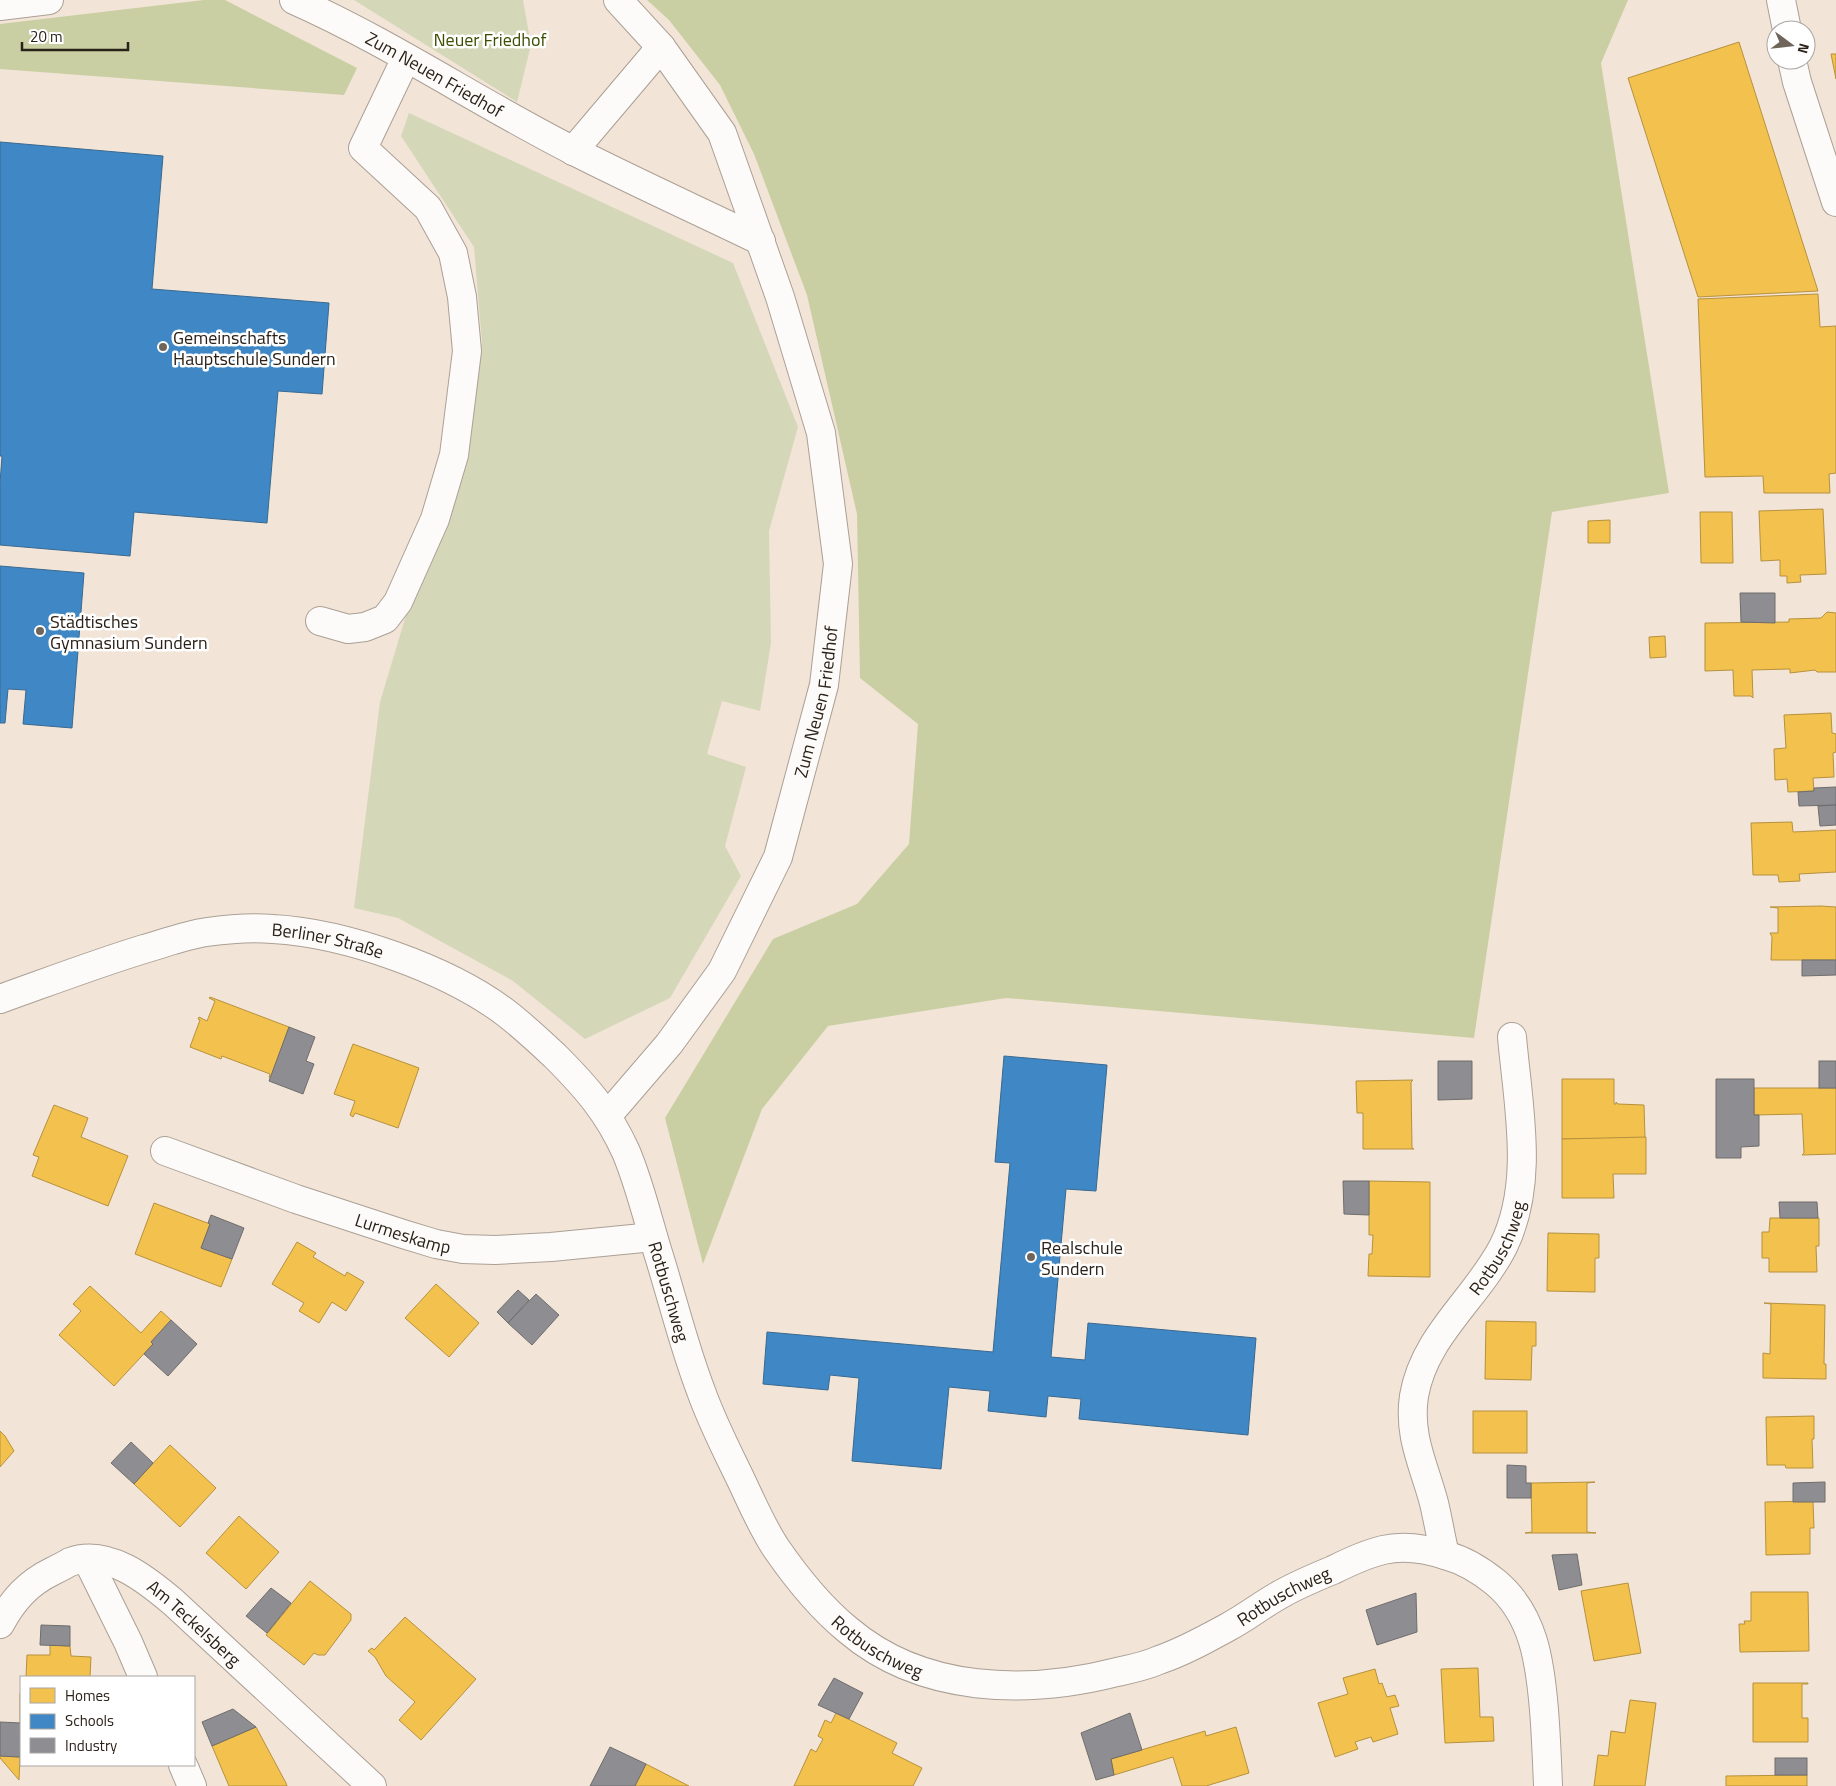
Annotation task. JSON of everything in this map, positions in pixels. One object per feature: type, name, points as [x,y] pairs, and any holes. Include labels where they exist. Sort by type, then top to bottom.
[{"type":"street","points":[[0,6],[49,0]]},
{"type":"street","name":"Zum Neuen Friedhof","points":[[294,0],[318,10],[573,151],[761,241]]},
{"type":"street","name":"Zum Neuen Friedhof","points":[[608,1115],[669,1044],[722,972],[778,857],[824,685],[838,564],[821,433],[761,241],[722,133],[661,47],[618,0]]},
{"type":"street","points":[[1781,0],[1785,20]]},
{"type":"street","points":[[573,151],[661,47]]},
{"type":"street","points":[[320,620],[348,629],[365,627],[385,619],[398,602],[416,565],[435,519],[454,454],[466,351],[462,297],[453,253],[428,208],[363,148],[406,58]]},
{"type":"street","points":[[1794,70],[1836,202]]},
{"type":"street","name":"Berliner Straße","points":[[0,999],[92,965],[200,933],[272,929],[313,934],[398,958],[434,972],[477,994],[505,1012],[534,1036],[576,1077],[608,1115]]},
{"type":"street","name":"Rotbuschweg","points":[[1445,1555],[1434,1502],[1416,1445],[1412,1413],[1415,1394],[1430,1351],[1438,1337],[1475,1290],[1503,1247],[1516,1210],[1522,1174],[1521,1139],[1512,1037]]},
{"type":"street","name":"Rotbuschweg","points":[[608,1115],[628,1156],[700,1389],[716,1428],[758,1516],[775,1546],[810,1590],[846,1629],[885,1657],[941,1677],[998,1686],[1059,1684],[1081,1681],[1164,1658],[1230,1626],[1282,1594],[1367,1554],[1400,1547],[1425,1550],[1465,1561],[1504,1589],[1518,1606],[1531,1631],[1537,1654],[1543,1693],[1548,1786]]},
{"type":"street","name":"Lurmeskamp","points":[[165,1151],[296,1199],[436,1244],[463,1249],[495,1250],[551,1247],[653,1236]]},
{"type":"street","points":[[88,1559],[128,1642],[142,1676]]},
{"type":"street","name":"Am Teckelsberg","points":[[0,1624],[18,1596],[40,1577],[72,1562],[88,1559],[106,1561],[124,1567],[157,1588],[240,1662],[372,1786]]},
{"type":"street","points":[[183,1766],[192,1786]]},
{"type":"green space","points":[[204,0],[225,0],[357,68],[344,95],[0,69],[0,24]]},
{"type":"green space","name":"Neuer Friedhof","points":[[354,0],[523,0],[531,45],[517,102]]},
{"type":"green space","points":[[647,0],[1628,0],[1601,63],[1669,493],[1552,512],[1474,1038],[1006,998],[828,1026],[762,1109],[703,1264],[665,1118],[773,939],[857,904],[909,844],[918,724],[860,678],[857,514],[807,295],[754,154],[720,85],[669,20]]},
{"type":"green space","points":[[409,113],[733,263],[798,427],[769,531],[771,643],[760,711],[722,701],[707,754],[746,767],[725,846],[741,876],[670,998],[585,1039],[513,981],[398,918],[354,908],[380,702],[407,612],[447,518],[463,460],[482,342],[474,247],[401,136]]},
{"type":"building: Homes","points":[[1739,42],[1818,291],[1698,297],[1628,78]]},
{"type":"building: Homes","points":[[1831,54],[1836,54],[1836,79]]},
{"type":"building: Homes","points":[[1818,294],[1820,327],[1836,326],[1836,473],[1829,474],[1830,493],[1764,493],[1763,476],[1705,477],[1698,299]]},
{"type":"building: Homes","points":[[1823,509],[1826,574],[1800,575],[1801,582],[1787,583],[1787,576],[1780,576],[1780,560],[1761,561],[1759,511]]},
{"type":"building: Homes","points":[[1700,512],[1732,512],[1733,563],[1701,563]]},
{"type":"building: Homes","points":[[1610,520],[1610,543],[1588,543],[1588,521]]},
{"type":"building: Homes","points":[[1827,612],[1836,613],[1836,672],[1817,672],[1815,670],[1790,673],[1790,669],[1752,670],[1753,698],[1751,696],[1734,696],[1733,670],[1705,671],[1705,623],[1789,622],[1789,619],[1821,618]]},
{"type":"building: Homes","points":[[1665,636],[1666,657],[1650,658],[1649,637]]},
{"type":"building: Homes","points":[[1831,713],[1832,733],[1836,734],[1836,752],[1833,753],[1834,777],[1813,778],[1814,791],[1788,792],[1787,779],[1775,780],[1774,749],[1786,748],[1784,715]]},
{"type":"building: Homes","points":[[1792,822],[1793,832],[1836,830],[1836,872],[1799,874],[1800,881],[1779,882],[1778,875],[1753,875],[1751,823]]},
{"type":"building: Homes","points":[[1770,907],[1836,907],[1836,960],[1771,960],[1772,937],[1770,933],[1778,933],[1778,908]]},
{"type":"building: Homes","points":[[210,997],[289,1027],[271,1078],[269,1077],[270,1074],[222,1056],[221,1059],[190,1047],[200,1020],[198,1019],[199,1017],[207,1021],[215,1001]]},
{"type":"building: Homes","points":[[353,1044],[419,1068],[398,1128],[355,1113],[353,1117],[350,1115],[355,1101],[334,1094]]},
{"type":"building: Homes","points":[[1562,1079],[1614,1079],[1614,1104],[1616,1102],[1618,1104],[1644,1105],[1645,1138],[1562,1139]]},
{"type":"building: Homes","points":[[1413,1080],[1411,1082],[1412,1148],[1414,1149],[1363,1149],[1363,1113],[1357,1113],[1356,1081]]},
{"type":"building: Homes","points":[[1754,1088],[1836,1088],[1836,1154],[1802,1155],[1804,1153],[1802,1114],[1754,1115]]},
{"type":"building: Homes","points":[[54,1105],[88,1118],[81,1137],[128,1156],[108,1206],[32,1176],[39,1157],[33,1155]]},
{"type":"building: Homes","points":[[1646,1137],[1646,1174],[1613,1174],[1614,1198],[1562,1198],[1562,1139]]},
{"type":"building: Homes","points":[[1369,1181],[1430,1182],[1430,1277],[1368,1276],[1369,1254],[1372,1254],[1373,1235],[1369,1235]]},
{"type":"building: Homes","points":[[154,1203],[210,1224],[201,1248],[232,1259],[221,1287],[135,1254]]},
{"type":"building: Homes","points":[[1770,1218],[1819,1218],[1819,1246],[1816,1246],[1817,1272],[1769,1272],[1769,1258],[1762,1258],[1762,1232],[1769,1232]]},
{"type":"building: Homes","points":[[1548,1233],[1599,1234],[1599,1258],[1595,1258],[1595,1292],[1547,1291]]},
{"type":"building: Homes","points":[[297,1242],[316,1253],[313,1257],[345,1276],[347,1272],[364,1282],[346,1311],[332,1302],[319,1323],[299,1311],[304,1303],[272,1284]]},
{"type":"building: Homes","points":[[436,1284],[479,1323],[449,1357],[405,1318]]},
{"type":"building: Homes","points":[[90,1286],[141,1333],[161,1311],[171,1320],[151,1342],[153,1344],[114,1386],[59,1335],[81,1311],[73,1304]]},
{"type":"building: Homes","points":[[1764,1303],[1825,1305],[1824,1364],[1826,1364],[1826,1379],[1763,1378],[1763,1353],[1770,1354],[1771,1304]]},
{"type":"building: Homes","points":[[1486,1321],[1536,1322],[1536,1346],[1532,1346],[1531,1380],[1485,1379]]},
{"type":"building: Homes","points":[[1473,1411],[1527,1411],[1527,1453],[1473,1453]]},
{"type":"building: Homes","points":[[1814,1416],[1814,1439],[1812,1439],[1813,1468],[1786,1468],[1785,1465],[1767,1465],[1766,1417]]},
{"type":"building: Homes","points":[[0,1431],[14,1451],[0,1467]]},
{"type":"building: Homes","points":[[170,1445],[216,1488],[180,1527],[134,1484]]},
{"type":"building: Homes","points":[[1595,1482],[1587,1483],[1587,1532],[1596,1533],[1525,1533],[1532,1532],[1531,1483]]},
{"type":"building: Homes","points":[[1813,1501],[1814,1528],[1810,1528],[1810,1554],[1766,1555],[1765,1502]]},
{"type":"building: Homes","points":[[239,1516],[279,1552],[246,1589],[206,1553]]},
{"type":"building: Homes","points":[[310,1581],[351,1614],[351,1620],[325,1655],[314,1653],[304,1665],[266,1635]]},
{"type":"building: Homes","points":[[1628,1583],[1641,1653],[1594,1661],[1581,1591]]},
{"type":"building: Homes","points":[[1751,1592],[1808,1592],[1809,1651],[1740,1652],[1739,1624],[1745,1624],[1744,1621],[1751,1621]]},
{"type":"building: Homes","points":[[405,1617],[476,1679],[421,1740],[399,1720],[415,1702],[386,1676],[375,1657],[368,1651],[372,1648],[374,1650]]},
{"type":"building: Homes","points":[[50,1645],[70,1646],[71,1656],[91,1657],[90,1676],[26,1676],[27,1655],[50,1655]]},
{"type":"building: Homes","points":[[1478,1668],[1480,1717],[1493,1717],[1494,1741],[1445,1743],[1441,1669]]},
{"type":"building: Homes","points":[[1375,1669],[1379,1684],[1382,1683],[1387,1697],[1395,1695],[1399,1706],[1390,1708],[1398,1734],[1373,1742],[1371,1737],[1355,1742],[1358,1749],[1335,1757],[1318,1703],[1348,1694],[1343,1678]]},
{"type":"building: Homes","points":[[1753,1683],[1808,1683],[1802,1684],[1802,1718],[1808,1718],[1808,1742],[1753,1742]]},
{"type":"building: Homes","points":[[1630,1700],[1656,1703],[1645,1786],[1594,1786],[1598,1755],[1608,1756],[1611,1731],[1625,1733]]},
{"type":"building: Homes","points":[[836,1713],[897,1743],[892,1753],[922,1768],[913,1786],[794,1786],[811,1749],[816,1752],[823,1739],[818,1736],[825,1720],[831,1723]]},
{"type":"building: Homes","points":[[256,1727],[287,1786],[229,1786],[212,1746]]},
{"type":"building: Homes","points":[[1236,1727],[1249,1773],[1206,1786],[1182,1786],[1173,1757],[1114,1775],[1111,1759],[1205,1731],[1206,1736]]},
{"type":"building: Homes","points":[[0,1756],[20,1757],[19,1780],[0,1758]]},
{"type":"building: Homes","points":[[646,1764],[689,1786],[635,1786]]},
{"type":"building: Homes","points":[[1807,1775],[1807,1786],[1726,1786],[1726,1776]]},
{"type":"building: Schools","name":"Gemeinschafts Hauptschule Sundern","points":[[0,142],[163,156],[152,289],[329,303],[322,394],[278,391],[267,523],[134,512],[130,556],[0,545],[2,456],[0,456]]},
{"type":"building: Schools","name":"Städtisches Gymnasium Sundern","points":[[0,566],[84,573],[72,728],[23,724],[26,690],[8,689],[5,723],[0,723]]},
{"type":"building: Schools","name":"Realschule Sundern","points":[[1004,1056],[1107,1065],[1096,1191],[1066,1189],[1051,1357],[1085,1360],[1088,1323],[1256,1338],[1248,1435],[1079,1419],[1081,1399],[1048,1396],[1046,1417],[988,1411],[990,1391],[949,1387],[941,1469],[852,1461],[859,1378],[830,1375],[828,1390],[763,1384],[767,1332],[993,1352],[1010,1163],[995,1162]]},
{"type":"building: Industry","points":[[1740,593],[1775,593],[1775,623],[1741,622]]},
{"type":"building: Industry","points":[[1836,787],[1836,805],[1799,806],[1798,792],[1814,791],[1814,788]]},
{"type":"building: Industry","points":[[1836,805],[1836,825],[1820,826],[1818,806]]},
{"type":"building: Industry","points":[[1802,960],[1836,960],[1836,975],[1802,976]]},
{"type":"building: Industry","points":[[289,1027],[315,1037],[306,1061],[314,1064],[303,1094],[269,1081]]},
{"type":"building: Industry","points":[[1438,1061],[1472,1061],[1472,1099],[1438,1100]]},
{"type":"building: Industry","points":[[1819,1061],[1836,1061],[1836,1088],[1819,1088]]},
{"type":"building: Industry","points":[[1716,1079],[1754,1079],[1754,1115],[1759,1115],[1759,1146],[1741,1147],[1741,1158],[1716,1158]]},
{"type":"building: Industry","points":[[1343,1181],[1369,1181],[1369,1215],[1344,1214]]},
{"type":"building: Industry","points":[[1779,1202],[1817,1202],[1818,1218],[1780,1218]]},
{"type":"building: Industry","points":[[211,1215],[244,1228],[232,1259],[201,1248],[210,1224],[208,1223]]},
{"type":"building: Industry","points":[[518,1290],[529,1300],[508,1323],[497,1312]]},
{"type":"building: Industry","points":[[536,1294],[559,1315],[532,1345],[508,1323]]},
{"type":"building: Industry","points":[[171,1320],[197,1344],[168,1376],[144,1354],[153,1344],[151,1342]]},
{"type":"building: Industry","points":[[131,1442],[153,1463],[134,1484],[111,1463]]},
{"type":"building: Industry","points":[[1507,1465],[1526,1466],[1526,1483],[1531,1483],[1531,1498],[1507,1498]]},
{"type":"building: Industry","points":[[1825,1482],[1825,1502],[1793,1502],[1793,1483]]},
{"type":"building: Industry","points":[[1577,1554],[1582,1585],[1559,1590],[1552,1555]]},
{"type":"building: Industry","points":[[271,1588],[291,1603],[267,1633],[246,1616]]},
{"type":"building: Industry","points":[[1416,1593],[1417,1632],[1377,1645],[1366,1610]]},
{"type":"building: Industry","points":[[41,1625],[70,1626],[70,1646],[40,1645]]},
{"type":"building: Industry","points":[[834,1678],[863,1693],[849,1719],[818,1705]]},
{"type":"building: Industry","points":[[233,1709],[256,1727],[212,1746],[202,1722]]},
{"type":"building: Industry","points":[[1130,1713],[1142,1750],[1111,1759],[1114,1775],[1096,1780],[1081,1733]]},
{"type":"building: Industry","points":[[0,1722],[20,1723],[20,1757],[0,1756]]},
{"type":"building: Industry","points":[[610,1747],[646,1764],[635,1786],[590,1786]]},
{"type":"building: Industry","points":[[1775,1758],[1807,1758],[1807,1775],[1775,1775]]},
{"type":"place","name":"Gemeinschafts Hauptschule Sundern","points":[[163,347]]},
{"type":"place","name":"Städtisches Gymnasium Sundern","points":[[40,631]]},
{"type":"place","name":"Realschule Sundern","points":[[1031,1257]]}]
